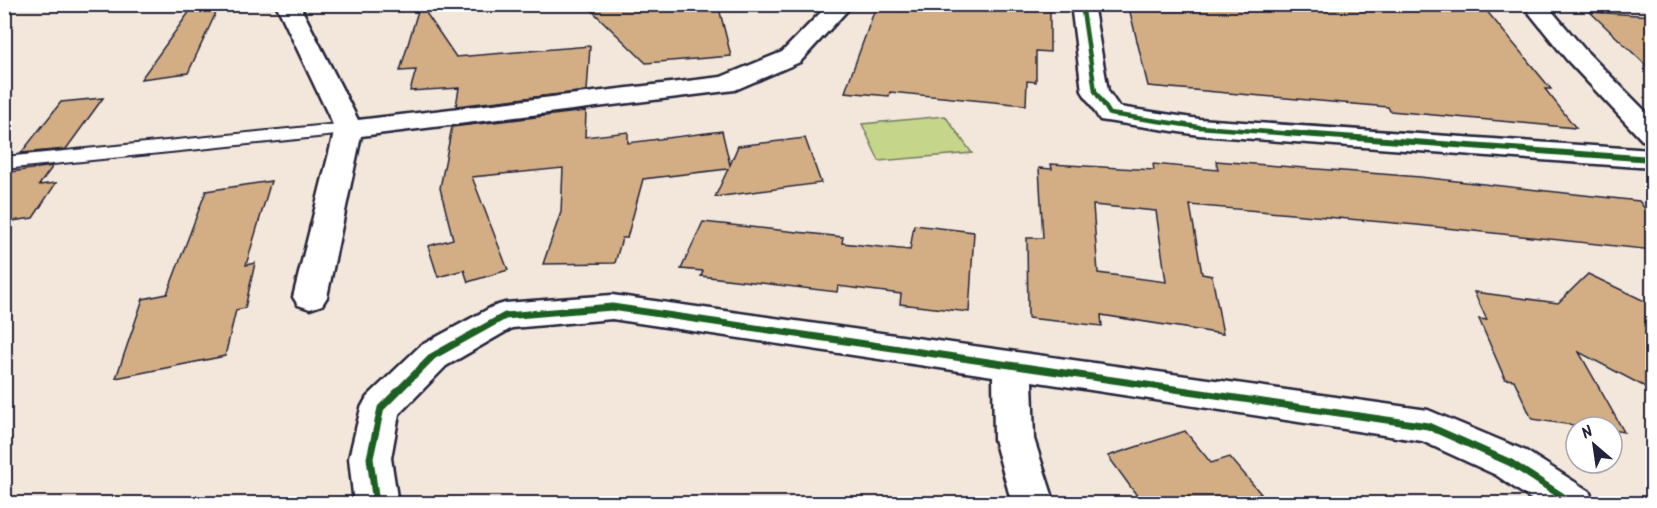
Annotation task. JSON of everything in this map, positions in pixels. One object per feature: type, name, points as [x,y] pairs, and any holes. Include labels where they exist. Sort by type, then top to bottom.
[{"type":"street","points":[[286,4],[349,129],[310,297]]},
{"type":"street","points":[[349,129],[726,84],[791,57],[842,4]]},
{"type":"street","points":[[1082,4],[1095,91],[1110,114],[1199,127],[1653,159]]},
{"type":"street","points":[[1533,4],[1576,55],[1653,134]]},
{"type":"street","points":[[376,504],[370,458],[381,408],[433,356],[505,316],[612,308],[1332,410],[1428,426],[1511,463],[1574,504]]},
{"type":"street","points":[[1012,365],[1014,439],[1034,504]]},
{"type":"lane","points":[[4,163],[349,129]]},
{"type":"green space","points":[[945,116],[972,153],[879,161],[862,124]]},
{"type":"building","points":[[195,4],[220,4],[188,73],[141,79]]},
{"type":"building","points":[[420,4],[456,57],[590,46],[587,91],[456,106],[459,88],[410,91],[416,70],[400,71]]},
{"type":"building","points":[[585,4],[718,4],[731,56],[646,63]]},
{"type":"building","points":[[889,4],[1050,4],[1050,52],[1036,51],[1036,82],[1027,81],[1026,105],[890,92],[889,96],[845,92],[875,9],[887,10]]},
{"type":"building","points":[[1128,4],[1481,4],[1551,89],[1545,89],[1576,128],[1390,111],[1388,107],[1148,86]]},
{"type":"building","points":[[1590,12],[1653,16],[1653,72]]},
{"type":"building","points":[[103,98],[66,149],[21,153],[61,102]]},
{"type":"building","points":[[586,111],[585,137],[628,132],[628,143],[722,131],[730,165],[738,146],[805,138],[821,183],[715,197],[728,169],[643,179],[627,238],[622,238],[615,263],[543,264],[561,212],[563,168],[472,177],[508,270],[468,282],[464,270],[438,277],[428,246],[453,239],[440,188],[452,127]]},
{"type":"building","points":[[1216,161],[1420,177],[1639,201],[1653,219],[1653,250],[1417,225],[1190,205],[1202,274],[1212,276],[1223,334],[1101,315],[1102,326],[1028,318],[1027,238],[1043,238],[1039,168],[1052,169],[1051,164],[1154,170],[1153,164],[1218,170]],"holes":[[[1093,205],[1156,211],[1166,282],[1098,273]]]},
{"type":"building","points":[[53,166],[39,185],[56,183],[33,218],[12,221],[4,231],[4,173]]},
{"type":"building","points":[[271,181],[246,265],[255,263],[245,308],[236,310],[225,356],[116,378],[143,299],[167,294],[206,191]]},
{"type":"building","points":[[703,222],[843,237],[842,243],[910,250],[914,225],[974,232],[969,312],[900,304],[901,294],[838,286],[837,292],[701,276],[703,271],[681,269]]},
{"type":"building","points":[[1588,274],[1653,305],[1653,391],[1579,352],[1614,415],[1564,415],[1564,424],[1532,419],[1514,380],[1505,379],[1479,319],[1487,320],[1474,292],[1558,303]]},
{"type":"building","points":[[1185,431],[1211,463],[1230,457],[1261,494],[1236,504],[1143,504],[1108,456]]},
{"type":"cycle path","points":[[1082,4],[1095,91],[1110,114],[1199,127],[1652,159]]},
{"type":"cycle path","points":[[376,504],[370,458],[381,408],[433,356],[505,316],[612,307],[1332,410],[1428,426],[1511,463],[1574,504]]}]
